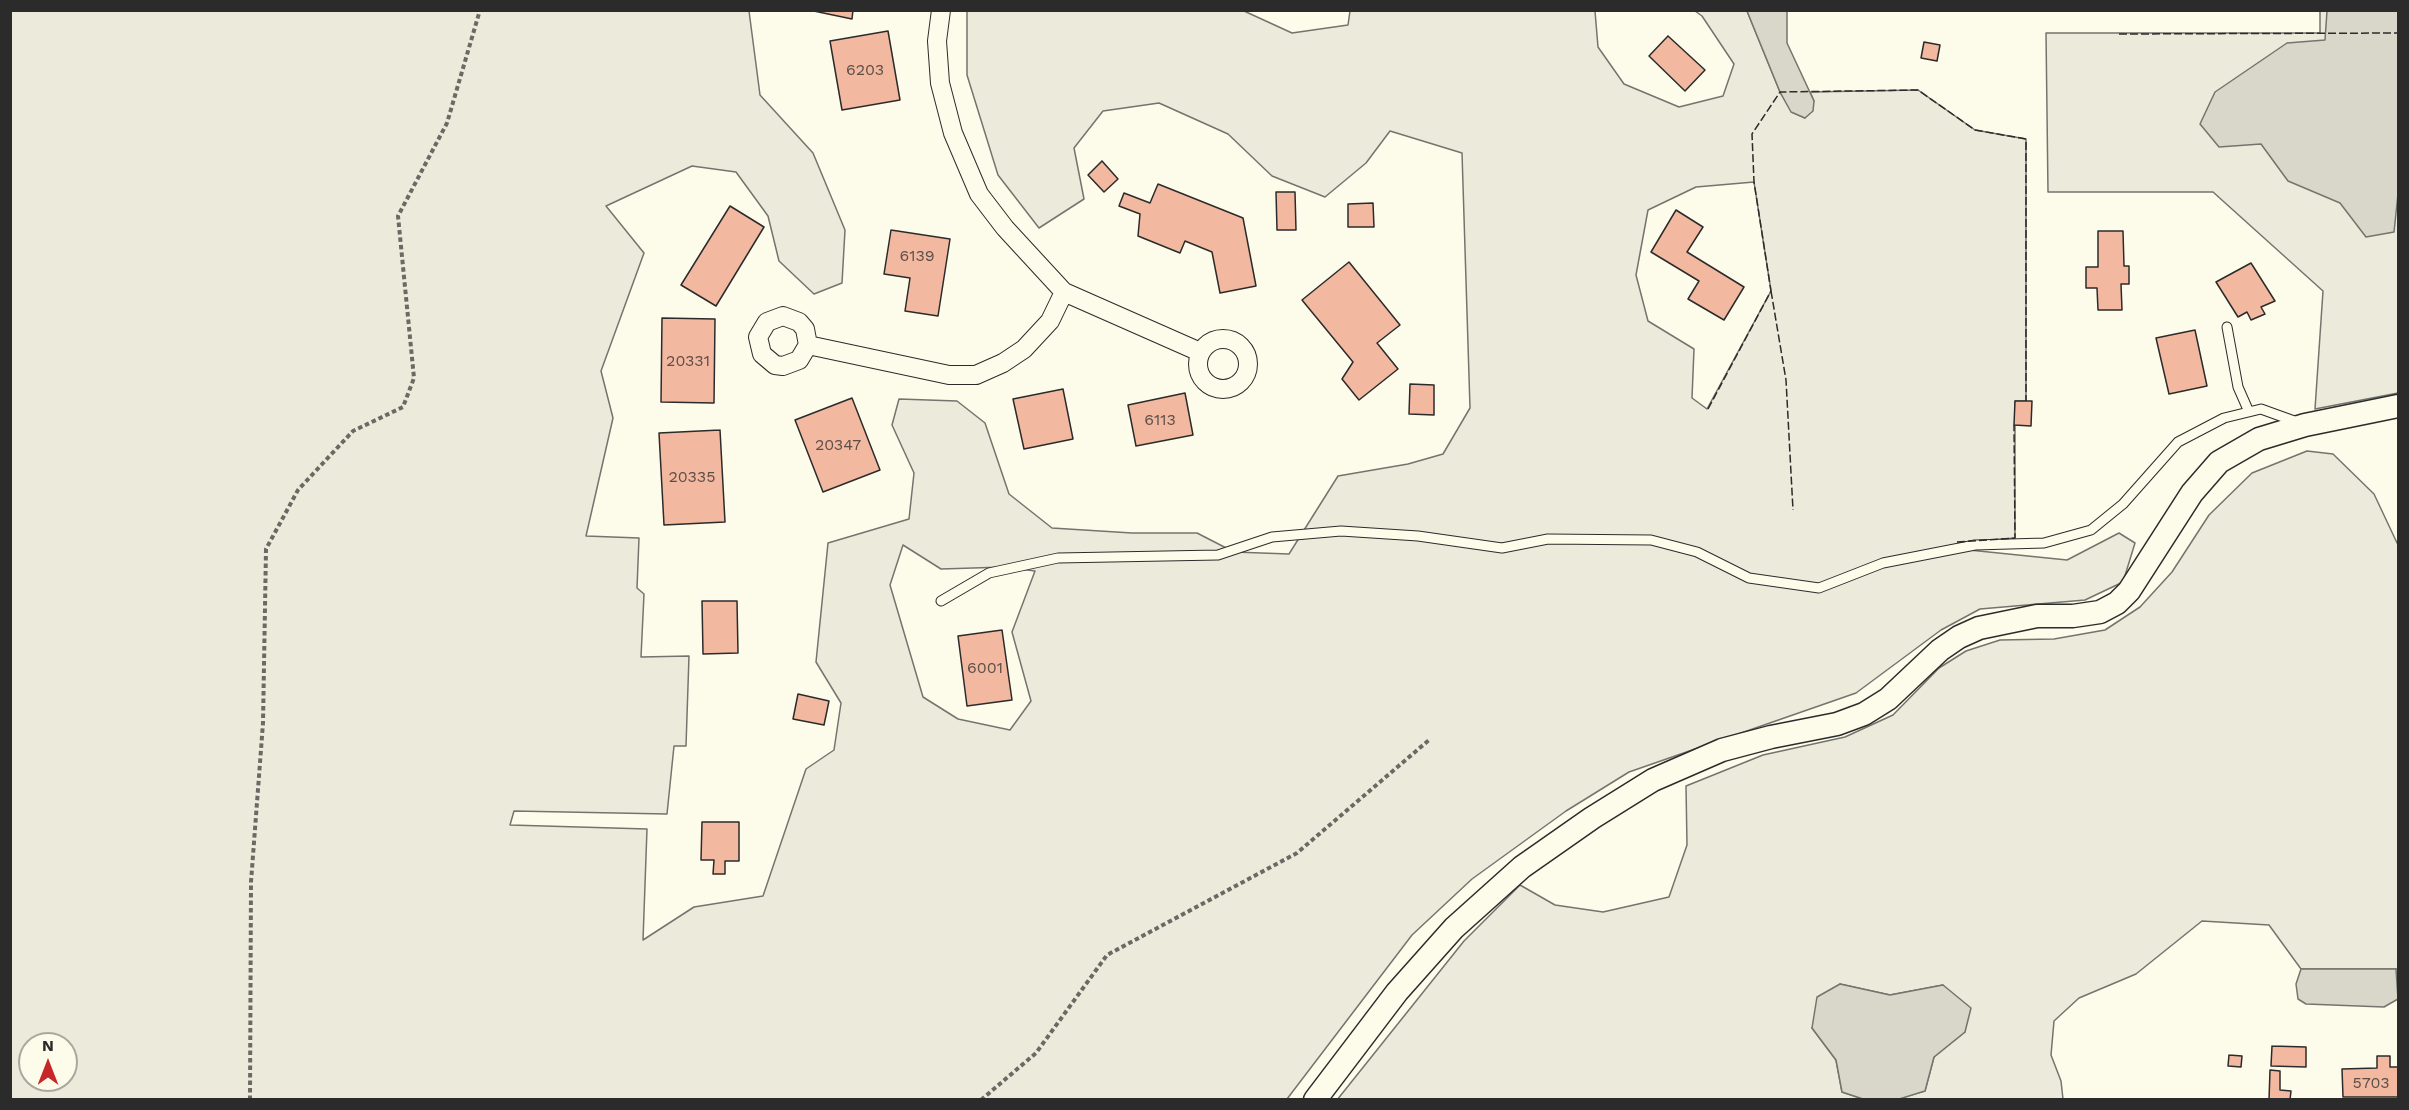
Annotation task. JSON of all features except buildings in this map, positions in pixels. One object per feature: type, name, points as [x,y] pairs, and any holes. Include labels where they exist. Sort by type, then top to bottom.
[{"type":"street","points":[[941,10],[937,41],[940,83],[953,133],[979,194],[1005,228],[1064,292],[1200,352]]},
{"type":"street","points":[[808,345],[949,375],[976,375],[1003,363],[1024,349],[1050,321],[1064,292]]},
{"type":"street","points":[[1315,1100],[1397,992],[1454,928],[1522,867],[1592,818],[1653,780],[1722,750],[1771,736],[1837,724],[1864,714],[1888,699],[1940,650],[1959,637],[1979,628],[2037,616],[2073,616],[2100,612],[2117,603],[2129,591],[2192,493],[2219,462],[2259,439],[2305,425],[2398,406]]},
{"type":"lane","points":[[2227,327],[2238,387],[2248,412]]},
{"type":"lane","points":[[941,601],[989,573],[1058,558],[1218,555],[1272,537],[1341,531],[1418,536],[1502,548],[1548,539],[1651,540],[1698,552],[1749,578],[1819,588],[1882,563],[1975,545],[2044,543],[2091,530],[2123,504],[2178,442],[2224,418],[2261,409],[2305,425]]},
{"type":"path","points":[[250,1100],[251,882],[263,723],[266,549],[298,490],[352,431],[403,407],[414,378],[398,216],[447,123],[480,10]]},
{"type":"path","points":[[981,1100],[1036,1053],[1107,955],[1297,854],[1430,740]]},
{"type":"shaded area","points":[[10,11],[749,11],[760,95],[813,153],[845,230],[842,283],[814,294],[779,261],[768,216],[736,172],[692,166],[606,206],[644,253],[601,371],[613,418],[586,536],[639,538],[637,588],[644,594],[641,657],[689,656],[686,746],[674,746],[667,814],[514,811],[510,825],[647,829],[643,940],[694,907],[763,896],[806,769],[834,750],[841,703],[816,662],[828,543],[909,519],[914,473],[892,425],[899,399],[957,401],[985,423],[1009,494],[1052,528],[1132,533],[1197,533],[1234,552],[1289,554],[1338,476],[1408,464],[1443,454],[1470,408],[1462,153],[1390,131],[1366,163],[1325,197],[1272,176],[1228,134],[1159,103],[1103,111],[1074,148],[1084,199],[1039,228],[998,175],[967,75],[967,11],[1244,11],[1292,33],[1348,25],[1350,11],[1595,11],[1598,47],[1624,84],[1679,107],[1723,96],[1734,64],[1702,16],[1695,11],[1747,11],[1780,92],[1792,112],[1805,118],[1814,101],[1810,92],[1918,90],[1975,130],[2026,139],[2026,401],[2015,401],[2015,538],[1958,543],[1969,550],[2067,560],[2119,533],[2135,543],[2123,582],[2085,600],[1980,609],[1941,630],[1856,693],[1629,772],[1566,811],[1472,879],[1412,935],[1287,1099],[11,1099]],"holes":[[[1754,182],[1771,291],[1707,409],[1692,398],[1694,349],[1648,321],[1636,275],[1648,210],[1696,187]],[[903,545],[941,569],[1005,567],[1035,571],[1012,632],[1031,701],[1010,730],[958,719],[923,697],[890,585]]]},
{"type":"shaded area","points":[[1747,11],[1787,11],[1787,43],[1814,101],[1813,111],[1805,118],[1791,112],[1780,92]]},
{"type":"shaded area","points":[[2320,11],[2398,11],[2398,393],[2315,409],[2323,291],[2213,192],[2048,192],[2046,33],[2320,33]]},
{"type":"shaded area","points":[[2327,11],[2398,11],[2398,194],[2394,232],[2366,237],[2340,203],[2288,181],[2261,144],[2219,147],[2200,124],[2215,92],[2287,43],[2325,40]]},
{"type":"shaded area","points":[[2307,451],[2333,454],[2374,494],[2398,545],[2398,969],[2301,969],[2269,925],[2202,921],[2136,974],[2079,998],[2054,1021],[2051,1055],[2061,1081],[2063,1099],[1896,1099],[1925,1091],[1934,1057],[1965,1032],[1943,985],[1890,995],[1840,984],[1812,1028],[1836,1060],[1842,1092],[1863,1099],[1337,1100],[1464,941],[1520,885],[1555,905],[1603,912],[1669,897],[1687,845],[1686,786],[1763,755],[1845,737],[1893,715],[1939,668],[1966,651],[2000,640],[2054,639],[2105,630],[2140,607],[2172,572],[2209,515],[2252,473]]},
{"type":"shaded area","points":[[2301,969],[2396,969],[2398,999],[2384,1007],[2306,1004],[2298,999],[2296,984]]},
{"type":"shaded area","points":[[1840,984],[1890,995],[1943,985],[1971,1008],[1965,1032],[1934,1057],[1925,1091],[1896,1100],[1863,1099],[1842,1092],[1836,1060],[1812,1028],[1817,997]]},
{"type":"fence","points":[[2119,34],[2398,33]]},
{"type":"fence","points":[[1708,409],[1771,291],[1754,182],[1752,134],[1780,92],[1918,90],[1975,130],[2026,139],[2026,401]]},
{"type":"fence","points":[[1771,291],[1786,380],[1793,510]]},
{"type":"fence","points":[[1957,542],[2015,538],[2014,425]]}]
